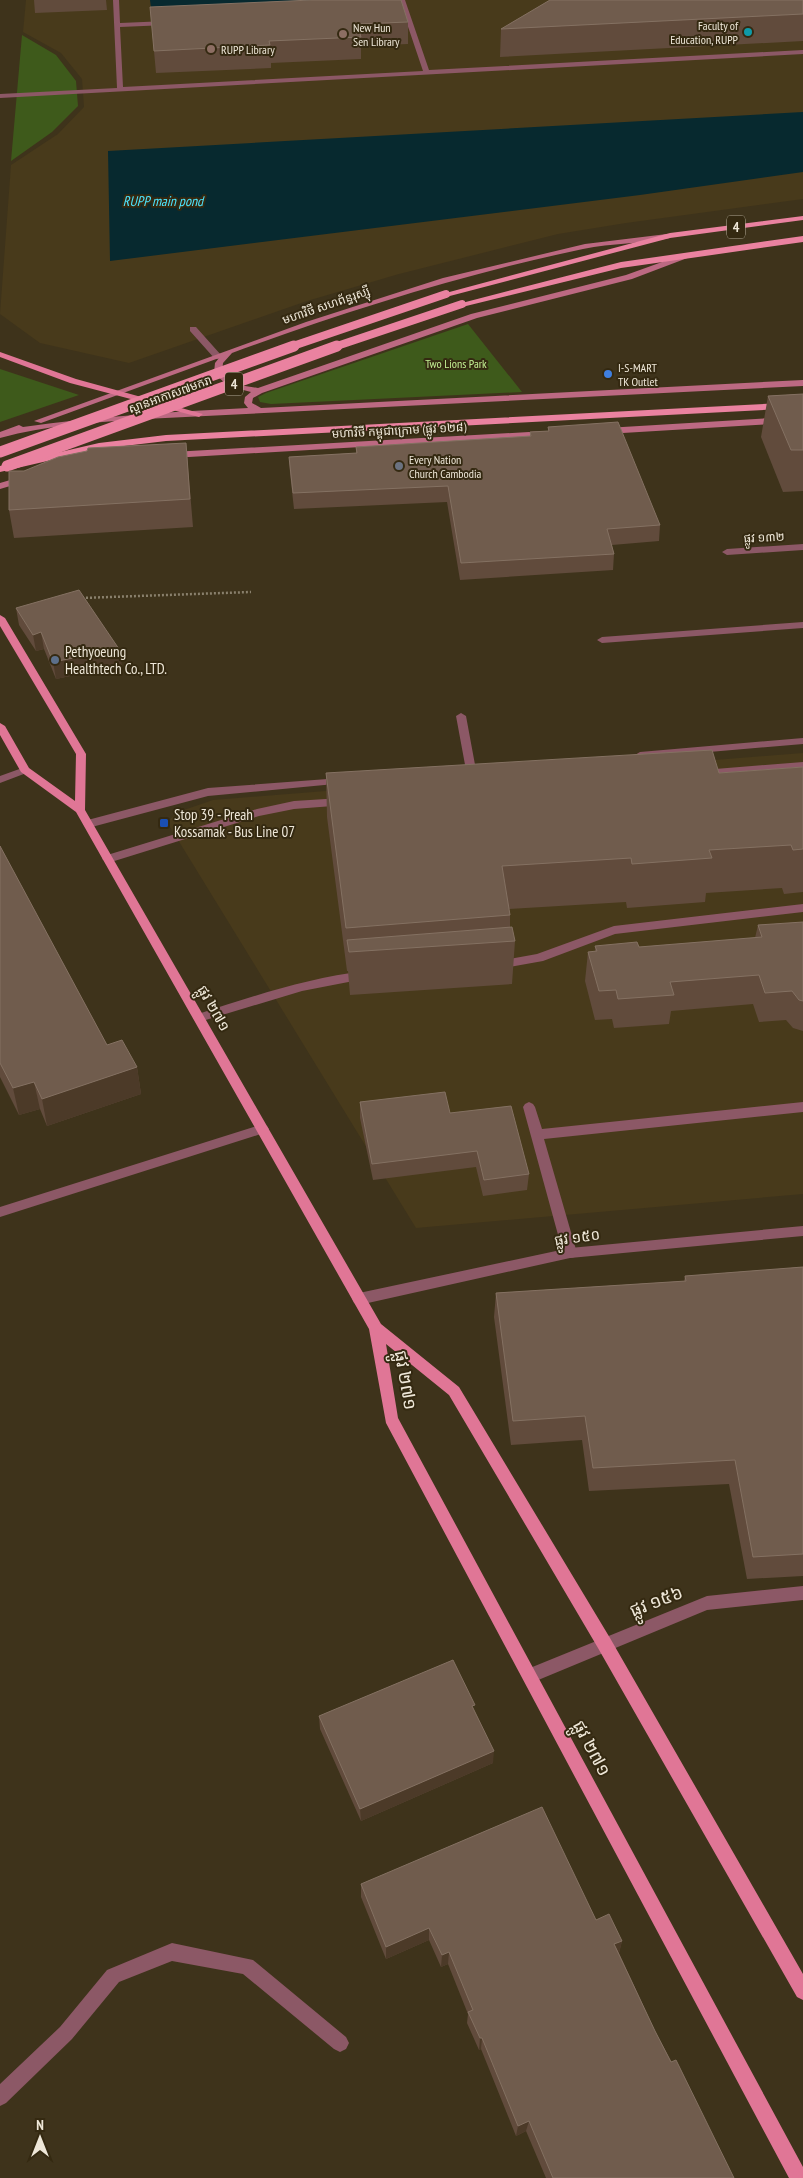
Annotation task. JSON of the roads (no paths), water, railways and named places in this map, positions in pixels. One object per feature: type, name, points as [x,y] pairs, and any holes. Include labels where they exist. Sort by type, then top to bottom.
[{"type":"highway","name":"មហាវិថី សហព័ន្ធរុស្ស៊ី","points":[[446,294],[670,236],[803,218]]},
{"type":"highway","name":"4","points":[[688,255],[803,239]]},
{"type":"highway","name":"ស្ពានអាកាស៧មករា","points":[[4,468],[378,331],[462,304],[621,265],[688,255]]},
{"type":"highway","name":"ស្ពានអាកាស៧មករា","points":[[0,452],[363,321],[446,294]]},
{"type":"highway","points":[[4,468],[99,446],[166,438],[803,405]]},
{"type":"main road","name":"មហាវិថី សហព័ន្ធរុស្ស៊ី","points":[[0,435],[351,309],[490,268],[586,246],[670,236]]},
{"type":"main road","points":[[265,412],[252,408],[248,403],[249,397],[259,391],[474,316],[630,277],[688,255]]},
{"type":"main road","points":[[228,353],[219,363],[218,373],[225,382],[240,388],[259,391]]},
{"type":"main road","points":[[0,354],[46,372],[199,414]]},
{"type":"main road","name":"មហាវិថី កម្ពុជាក្រោម (ផ្លូវ ១២៨)","points":[[12,430],[81,421],[803,383]]},
{"type":"main road","points":[[600,432],[803,419]]},
{"type":"main road","name":"មហាវិថី កម្ពុជាក្រោម (ផ្លូវ ១២៨)","points":[[166,456],[560,434]]},
{"type":"main road","points":[[0,486],[33,477]]},
{"type":"main road","points":[[0,618],[81,754],[80,810]]},
{"type":"main road","name":"ផ្លូវ ២៧១","points":[[0,726],[25,770],[80,810],[376,1328],[391,1419],[531,1674],[800,2178]]},
{"type":"main road","name":"ផ្លូវ ២៧១","points":[[376,1328],[454,1391],[604,1643],[803,1991]]},
{"type":"street","points":[[116,0],[120,89]]},
{"type":"street","points":[[402,0],[427,73]]},
{"type":"street","points":[[396,13],[406,12]]},
{"type":"street","points":[[117,25],[177,22]]},
{"type":"street","points":[[0,96],[803,52]]},
{"type":"street","points":[[193,329],[218,357]]},
{"type":"street","name":"ផ្លូវ ១៣២","points":[[727,552],[803,547]]},
{"type":"street","points":[[602,640],[803,625]]},
{"type":"street","points":[[461,716],[471,770]]},
{"type":"street","points":[[627,756],[803,741]]},
{"type":"street","points":[[695,773],[803,765]]},
{"type":"street","points":[[0,780],[25,770]]},
{"type":"street","points":[[88,824],[208,792],[354,780]]},
{"type":"street","points":[[108,859],[257,813],[294,806],[352,801]]},
{"type":"street","points":[[490,965],[539,958],[614,930],[803,908]]},
{"type":"street","points":[[199,1018],[265,998],[348,977],[376,975]]},
{"type":"street","points":[[536,1135],[803,1107]]},
{"type":"street","points":[[528,1108],[570,1252]]},
{"type":"street","points":[[0,1212],[263,1129]]},
{"type":"street","name":"ផ្លូវ ១៥០","points":[[360,1299],[570,1252],[803,1231]]},
{"type":"street","name":"ផ្លូវ ១៥៦","points":[[531,1674],[706,1603],[803,1593]]},
{"type":"street","points":[[0,2097],[66,2033],[113,1976],[172,1952],[247,1966],[340,2042]]},
{"type":"water","points":[[150,0],[376,0],[152,15]]},
{"type":"water","name":"RUPP main pond","points":[[803,112],[803,172],[640,195],[110,261],[108,151]]},
{"type":"place","name":"Faculty of Education, RUPP","points":[[748,32]]},
{"type":"place","name":"New Hun Sen Library","points":[[343,34]]},
{"type":"place","name":"RUPP Library","points":[[211,49]]},
{"type":"place","name":"I-S-MART TK Outlet","points":[[608,374]]},
{"type":"place","name":"Every Nation Church Cambodia","points":[[399,466]]},
{"type":"place","name":"Pethyoeung Healthtech Co., LTD.","points":[[55,660]]},
{"type":"place","name":"Stop 39 - Preah Kossamak - Bus Line 07","points":[[164,823]]},
{"type":"park label","name":"Two Lions Park","points":[[456,363]]}]
